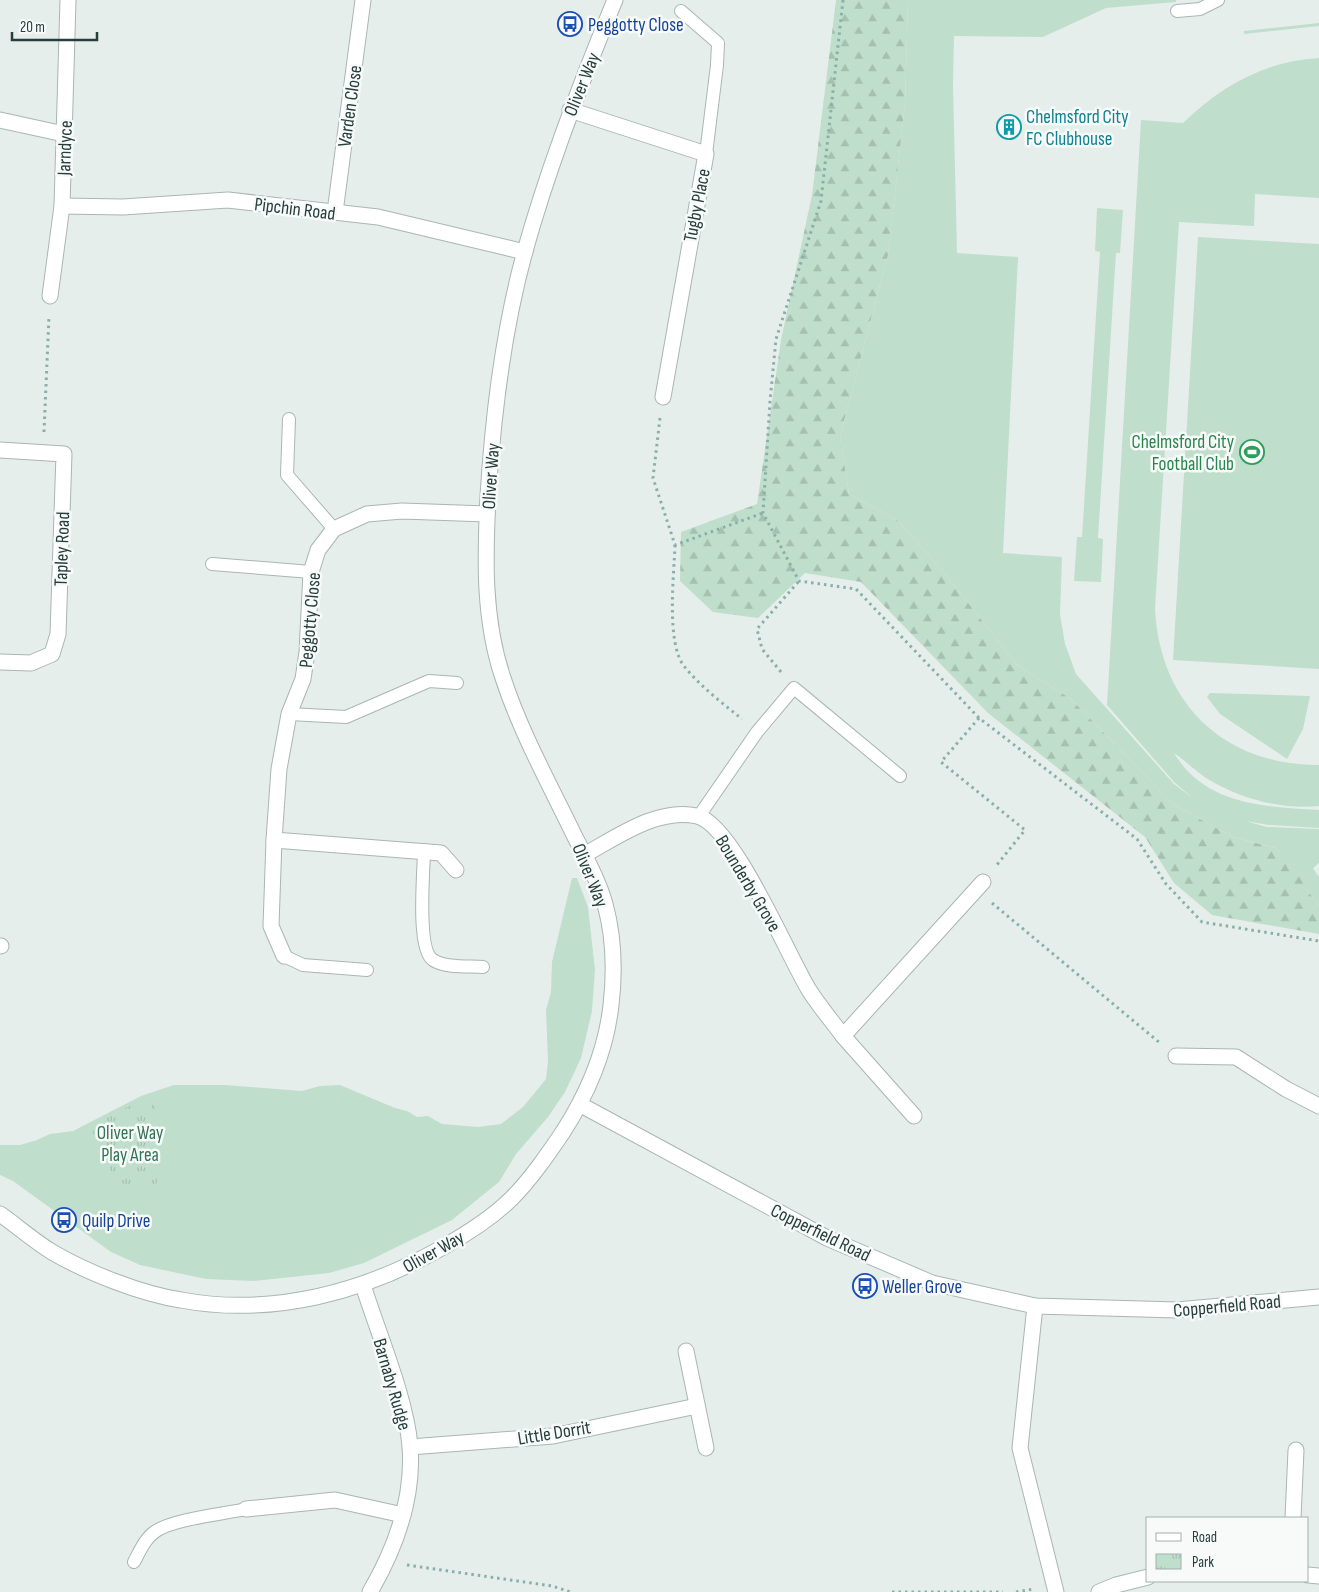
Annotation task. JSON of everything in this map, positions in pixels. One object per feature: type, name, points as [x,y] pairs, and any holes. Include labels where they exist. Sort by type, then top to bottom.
[{"type":"street","name":"Jarndyce","points":[[50,296],[62,206],[68,0]]},
{"type":"street","name":"Varden Close","points":[[335,212],[363,0]]},
{"type":"street","name":"Oliver Way","points":[[0,1214],[53,1252],[120,1283],[178,1300],[240,1307],[305,1300],[363,1285],[410,1267],[470,1232],[512,1198],[552,1148],[581,1105],[602,1055],[611,1007],[614,953],[605,902],[584,854],[526,736],[502,678],[489,625],[486,570],[487,514],[491,447],[499,377],[525,252],[570,110],[615,0]]},
{"type":"street","name":"Tugby Place","points":[[570,110],[706,154],[676,311],[663,397]]},
{"type":"street","points":[[0,120],[64,134]]},
{"type":"street","name":"Pipchin Road","points":[[62,206],[123,207],[228,200],[378,217],[525,252]]},
{"type":"street","name":"Tapley Road","points":[[0,450],[64,454],[58,634],[52,654],[31,663],[0,662]]},
{"type":"street","name":"Peggotty Close","points":[[284,956],[271,926],[279,769],[289,714],[303,679],[307,652],[311,572],[318,550],[334,529],[367,514],[402,511],[487,514]]},
{"type":"street","points":[[584,854],[661,817],[679,814],[699,816]]},
{"type":"street","name":"Bounderby Grove","points":[[699,816],[720,831],[744,868],[809,990],[843,1036],[914,1116]]},
{"type":"street","points":[[274,840],[424,850],[441,853],[456,870]]},
{"type":"street","points":[[843,1036],[980,886]]},
{"type":"street","points":[[1176,1056],[1236,1057],[1286,1089],[1319,1106]]},
{"type":"street","name":"Copperfield Road","points":[[581,1105],[827,1238],[932,1283],[1035,1306],[1177,1310],[1319,1297]]},
{"type":"street","name":"Barnaby Rudge","points":[[363,1285],[402,1404],[410,1447],[403,1515],[387,1563],[370,1592]]},
{"type":"street","points":[[1035,1306],[1020,1448],[1056,1592]]},
{"type":"street","points":[[686,1351],[706,1448]]},
{"type":"street","name":"Little Dorrit","points":[[410,1447],[553,1436],[697,1406]]},
{"type":"street","points":[[1293,1517],[1296,1450]]},
{"type":"street","points":[[246,1509],[334,1500],[403,1515]]},
{"type":"street","points":[[1099,1592],[1116,1584],[1146,1577]]},
{"type":"lane","points":[[1177,11],[1200,9],[1218,0]]},
{"type":"lane","points":[[681,11],[718,43],[706,154]]},
{"type":"lane","points":[[290,419],[287,475],[334,529]]},
{"type":"lane","points":[[212,564],[311,572]]},
{"type":"lane","points":[[289,714],[346,717],[429,681],[457,683]]},
{"type":"lane","points":[[699,816],[758,732],[794,688],[900,776]]},
{"type":"lane","points":[[424,850],[423,933],[426,953],[432,960],[445,964],[483,967]]},
{"type":"lane","points":[[284,956],[303,965],[367,970]]},
{"type":"lane","points":[[134,1562],[146,1540],[156,1530],[177,1523],[246,1509]]},
{"type":"path","points":[[799,581],[763,513],[776,339],[821,201],[843,0]]},
{"type":"path","points":[[43,452],[50,296]]},
{"type":"path","points":[[663,397],[653,478],[675,545],[673,640],[683,665],[711,693],[758,732]]},
{"type":"path","points":[[675,545],[763,513]]},
{"type":"path","points":[[794,688],[762,649],[757,629],[799,581]]},
{"type":"path","points":[[799,581],[856,590],[979,718],[1137,839],[1166,884],[1202,922],[1319,941]]},
{"type":"path","points":[[979,718],[941,762],[1025,830],[980,886],[1176,1056]]},
{"type":"path","points":[[387,1563],[552,1586],[571,1592]]},
{"type":"path","points":[[892,1592],[1003,1592]]},
{"type":"green space","points":[[836,0],[908,0],[905,104],[888,255],[840,436],[849,494],[898,521],[943,571],[1017,665],[1071,699],[1174,805],[1233,837],[1275,848],[1295,863],[1307,890],[1319,905],[1319,934],[1212,915],[1174,883],[1145,837],[988,713],[861,582],[805,573],[758,618],[713,612],[680,581],[681,532],[757,504],[781,340],[812,195]]},
{"type":"green space","points":[[908,0],[1176,0],[1176,2],[1106,8],[1043,37],[954,36],[953,85],[957,253],[1018,257],[1003,553],[1062,557],[1060,614],[1065,644],[1076,674],[1174,784],[1193,798],[1175,783],[1107,705],[1141,120],[1183,123],[1228,87],[1245,78],[1280,64],[1319,58],[1319,198],[1255,194],[1254,226],[1179,222],[1155,609],[1160,643],[1169,673],[1184,700],[1203,723],[1227,741],[1254,754],[1285,762],[1319,765],[1319,806],[1277,805],[1249,798],[1223,787],[1206,778],[1174,753],[1187,770],[1202,783],[1219,793],[1238,800],[1258,804],[1319,810],[1319,828],[1269,825],[1245,821],[1267,827],[1319,829],[1319,863],[1313,868],[1319,877],[1319,905],[1307,890],[1294,863],[1275,848],[1233,837],[1174,805],[1071,699],[1017,665],[943,571],[898,521],[849,494],[840,436],[888,255],[905,104]]},
{"type":"green space","points":[[1319,23],[1319,26],[1244,34],[1244,31]]},
{"type":"green space","points":[[1097,208],[1123,210],[1120,253],[1116,253],[1098,538],[1103,539],[1101,582],[1074,581],[1077,537],[1082,537],[1100,252],[1095,251]]},
{"type":"green space","name":"Chelmsford City Football Club","points":[[1198,237],[1319,244],[1319,669],[1173,660]]},
{"type":"green space","points":[[1210,693],[1310,696],[1303,729],[1287,759],[1220,714],[1207,697]]},
{"type":"green space","points":[[572,878],[577,878],[588,907],[595,970],[592,1011],[581,1058],[565,1092],[548,1117],[516,1154],[499,1182],[452,1220],[364,1263],[329,1273],[253,1281],[206,1279],[140,1265],[111,1252],[13,1181],[0,1175],[0,1145],[20,1145],[50,1134],[73,1131],[141,1096],[174,1085],[225,1085],[302,1091],[320,1086],[340,1085],[395,1108],[407,1111],[417,1117],[428,1116],[442,1124],[478,1127],[501,1124],[523,1107],[546,1079],[548,1061],[546,1010],[551,992],[552,962]]},
{"type":"green space","name":"Oliver Way Play Area","points":[[150,1099],[163,1121],[164,1127],[156,1187],[133,1189],[120,1180],[106,1164],[95,1145],[93,1130],[96,1125],[109,1116]]},
{"type":"place","name":"Peggotty Close","points":[[570,24]]},
{"type":"place","name":"Chelmsford City FC Clubhouse","points":[[1009,127]]},
{"type":"place","name":"Chelmsford City Football Club","points":[[1252,452]]},
{"type":"place","name":"Quilp Drive","points":[[64,1220]]},
{"type":"place","name":"Weller Grove","points":[[865,1286]]}]
